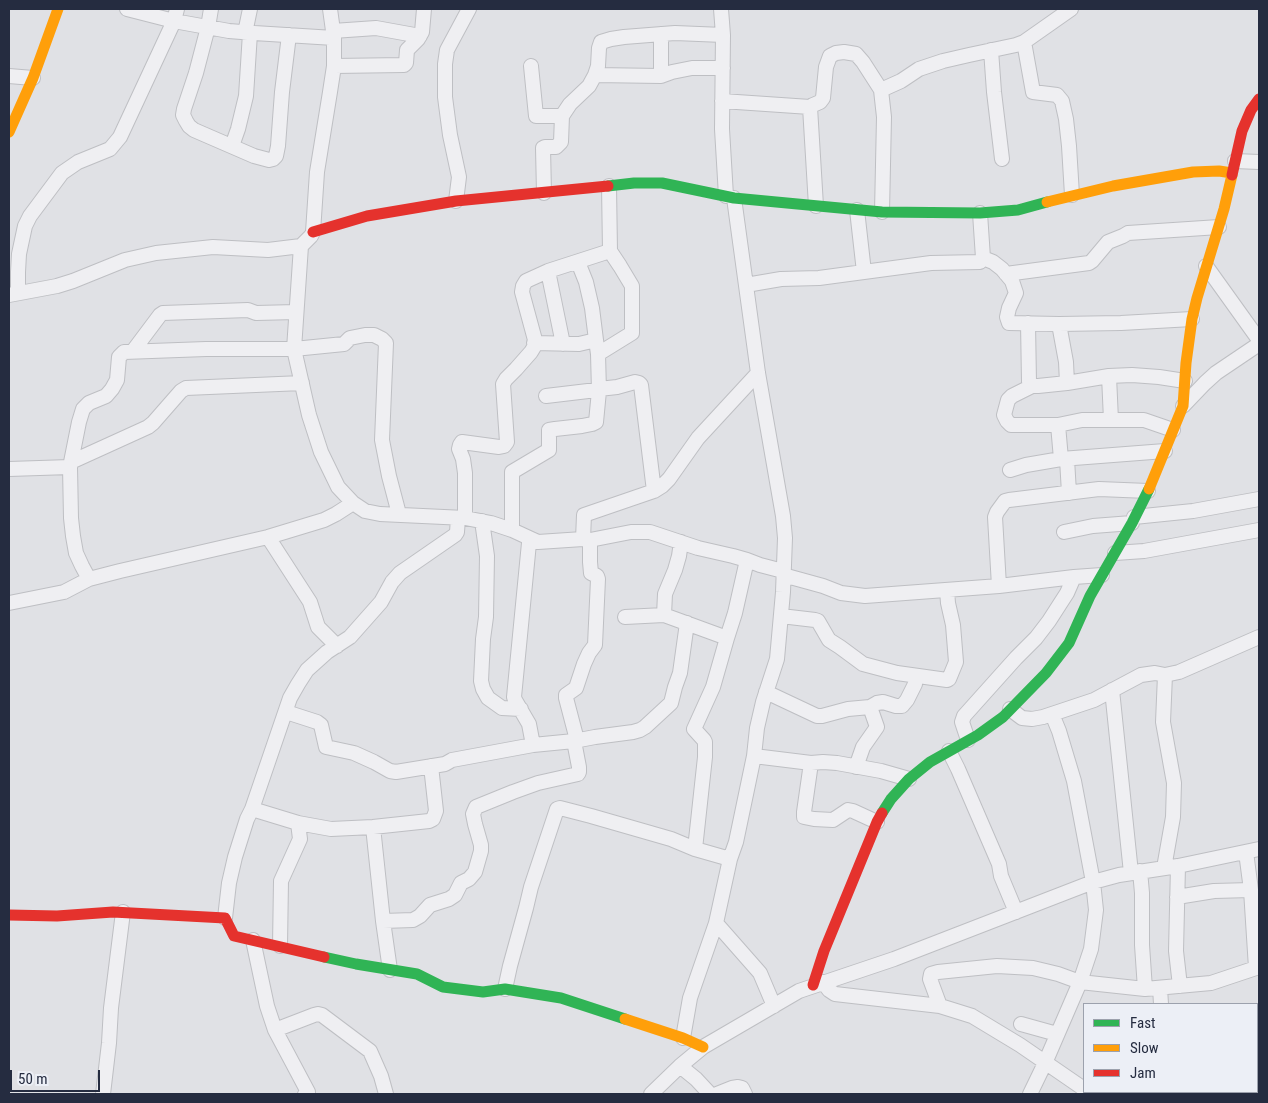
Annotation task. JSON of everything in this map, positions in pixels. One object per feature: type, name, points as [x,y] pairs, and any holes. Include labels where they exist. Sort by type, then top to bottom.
[{"type":"street","points":[[9,132],[33,78],[58,9]]},
{"type":"street","points":[[211,9],[208,28],[183,115],[189,126],[194,130],[254,156],[269,160],[276,156],[289,35]]},
{"type":"street","points":[[232,146],[246,96],[247,33],[250,9]]},
{"type":"street","points":[[175,15],[120,138],[110,149],[78,162],[62,173],[30,216],[25,226],[19,254],[14,294],[57,286],[125,260],[156,253],[213,247],[282,250],[301,246],[307,241],[313,232],[317,172],[334,66],[334,34],[330,9]]},
{"type":"street","points":[[334,66],[404,65],[406,63],[407,50],[420,36],[424,9]]},
{"type":"street","points":[[456,201],[459,177],[448,126],[444,88],[445,64],[447,50],[470,9]]},
{"type":"street","points":[[683,1038],[690,998],[716,923],[730,859],[736,842],[754,756],[756,728],[777,658],[785,538],[746,285],[730,197],[722,129],[723,35],[721,9]]},
{"type":"street","points":[[881,90],[901,81],[919,69],[942,61],[1024,42],[1071,9]]},
{"type":"street","points":[[136,10],[175,15],[208,28],[247,33],[289,35],[334,34],[376,28],[420,36]]},
{"type":"street","points":[[544,193],[542,150],[545,147],[556,147],[561,142],[562,116],[570,104],[589,86],[595,76],[598,66],[599,48],[602,42],[611,39],[661,34],[723,35]]},
{"type":"street","points":[[661,34],[661,76]]},
{"type":"street","points":[[1024,42],[1033,92],[1057,95],[1062,101],[1069,146],[1072,195]]},
{"type":"street","points":[[991,50],[1002,160]]},
{"type":"street","points":[[722,101],[810,107],[820,102],[823,98],[826,66],[830,56],[836,53],[850,52],[856,54],[881,90],[884,117],[882,212]]},
{"type":"street","points":[[531,66],[536,116],[562,116]]},
{"type":"street","points":[[595,76],[661,76],[692,68],[723,68]]},
{"type":"street","points":[[9,76],[33,78]]},
{"type":"street","points":[[818,984],[824,951],[877,822],[891,799],[909,779],[930,762],[996,722],[1046,673],[1069,643],[1102,575],[1148,491],[1183,406],[1186,363],[1196,298],[1224,209],[1242,131],[1251,110],[1259,98]]},
{"type":"street","points":[[810,107],[816,206]]},
{"type":"street","points":[[313,232],[367,216],[456,201],[634,183],[662,183],[730,197],[857,210],[980,213],[1018,210],[1113,186],[1193,172],[1220,171],[1259,162]]},
{"type":"street","points":[[598,354],[632,333],[632,286],[610,251],[609,186]]},
{"type":"street","points":[[857,210],[864,272]]},
{"type":"street","points":[[746,285],[781,279],[819,278],[931,262],[980,262],[983,258],[980,213]]},
{"type":"street","points":[[1006,274],[1092,261],[1108,242],[1128,233],[1219,227]]},
{"type":"street","points":[[301,246],[294,349],[309,415],[320,452],[338,488],[353,503],[365,511],[380,514],[462,518],[512,530],[538,542]]},
{"type":"street","points":[[610,251],[548,272],[526,281],[523,286],[522,292],[535,340],[531,352],[503,384],[507,442],[504,446],[499,447],[462,442],[459,449],[465,473],[462,518],[456,536],[400,573],[392,582],[381,602],[350,637],[327,652],[308,670],[290,698],[247,819],[229,884],[225,918],[234,936],[356,964],[417,974],[443,987],[483,992],[505,989],[561,998],[683,1038],[702,1047]]},
{"type":"street","points":[[983,258],[993,262],[1002,269],[1012,281],[1016,293],[1009,308],[1007,317],[1009,323],[1121,323],[1192,319]]},
{"type":"street","points":[[512,530],[512,472],[549,450],[549,430],[582,426],[596,422],[599,390],[598,354],[592,308],[586,282],[578,262]]},
{"type":"street","points":[[1183,406],[1216,373],[1259,344],[1206,266]]},
{"type":"street","points":[[548,272],[563,344]]},
{"type":"street","points":[[133,351],[163,313],[248,310],[256,313],[296,312]]},
{"type":"street","points":[[1028,323],[1029,382],[1032,386]]},
{"type":"street","points":[[1059,324],[1066,362],[1067,383]]},
{"type":"street","points":[[89,579],[76,553],[71,518],[70,464],[83,409],[89,403],[104,398],[116,384],[118,357],[124,352],[206,349],[294,349],[344,344],[350,338],[365,335],[374,335],[382,339],[386,343],[382,440],[399,514]]},
{"type":"street","points":[[534,343],[578,344],[596,340]]},
{"type":"street","points":[[383,921],[412,920],[420,916],[430,905],[455,895],[461,882],[469,879],[475,872],[481,851],[475,824],[474,814],[476,808],[538,783],[578,774],[576,741],[566,695],[576,688],[589,652],[595,645],[598,579],[597,576],[591,573],[584,515],[654,491],[662,486],[698,438],[758,372]]},
{"type":"street","points":[[1173,430],[1144,420],[1082,420],[1058,425],[1011,425],[1004,415],[1008,400],[1032,386],[1132,375],[1185,381]]},
{"type":"street","points":[[1110,376],[1111,420]]},
{"type":"street","points":[[546,396],[599,390],[635,382],[641,385],[654,491]]},
{"type":"street","points":[[9,469],[70,464],[148,427],[186,388],[302,383]]},
{"type":"street","points":[[1058,425],[1068,493]]},
{"type":"street","points":[[1010,470],[1026,465],[1064,459],[1166,451]]},
{"type":"street","points":[[999,586],[994,517],[1005,502],[1099,489],[1148,491]]},
{"type":"street","points":[[1064,532],[1259,499]]},
{"type":"street","points":[[9,603],[64,592],[89,579],[268,537],[324,520],[353,503]]},
{"type":"street","points":[[482,522],[487,556],[486,617],[481,681],[488,698],[502,708],[521,709]]},
{"type":"street","points":[[1115,553],[1144,551],[1259,530]]},
{"type":"street","points":[[533,745],[529,724],[514,697],[529,544],[531,542],[587,540],[630,532],[650,532],[698,548],[748,560],[841,593],[865,596],[999,586],[1102,575]]},
{"type":"street","points":[[268,537],[310,602],[318,628],[337,646]]},
{"type":"street","points":[[664,615],[665,594],[675,570],[681,542]]},
{"type":"street","points":[[695,849],[705,742],[694,729],[713,687],[735,614],[748,560]]},
{"type":"street","points":[[968,740],[962,722],[964,716],[1036,638],[1067,593],[1074,577]]},
{"type":"street","points":[[781,616],[815,620],[820,624],[829,640],[863,664],[897,673],[947,680],[956,666],[956,662],[953,625],[947,590]]},
{"type":"street","points":[[625,617],[664,615],[727,638]]},
{"type":"street","points":[[286,712],[321,725],[326,747],[354,753],[390,771],[396,772],[445,764],[452,760],[533,745],[576,741],[640,730],[671,703],[680,673],[686,623]]},
{"type":"street","points":[[1010,709],[1024,719],[1052,714],[1094,700],[1140,675],[1155,673],[1165,675],[1190,668],[1259,637]]},
{"type":"street","points":[[1165,675],[1163,722],[1174,783],[1171,867],[1177,897],[1176,951],[1180,986]]},
{"type":"street","points":[[766,692],[820,716],[870,707],[883,702],[902,706],[915,684],[916,676]]},
{"type":"street","points":[[1112,690],[1135,872],[1142,893],[1142,945],[1145,990]]},
{"type":"street","points":[[856,767],[863,747],[877,727],[870,707]]},
{"type":"street","points":[[1030,1094],[1080,982],[1091,949],[1096,910],[1093,882],[1070,765],[1052,714]]},
{"type":"street","points":[[949,751],[999,864],[1016,912]]},
{"type":"street","points":[[754,756],[811,763],[838,763],[881,771],[909,779]]},
{"type":"street","points":[[811,763],[804,817],[833,820],[848,810],[877,822]]},
{"type":"street","points":[[252,809],[298,823],[331,829],[423,822],[433,819],[436,811],[431,766]]},
{"type":"street","points":[[505,989],[531,887],[557,809],[560,808],[591,816],[671,839],[695,849],[730,859]]},
{"type":"street","points":[[280,946],[281,881],[300,839],[298,823]]},
{"type":"street","points":[[372,827],[390,970]]},
{"type":"street","points":[[651,1094],[702,1047],[799,991],[894,958],[1093,882],[1119,875],[1253,851],[1250,890],[1258,968],[1211,983],[1145,990],[1080,982],[1033,968],[997,966],[938,972],[931,974],[930,979],[940,1006]]},
{"type":"street","points":[[1177,897],[1250,890]]},
{"type":"street","points":[[9,915],[57,916],[123,912],[225,918]]},
{"type":"street","points":[[103,1094],[123,912]]},
{"type":"street","points":[[716,923],[760,972],[774,1006]]},
{"type":"street","points":[[253,940],[263,989],[275,1030],[308,1093]]},
{"type":"street","points":[[818,984],[836,994],[940,1006],[972,1016],[1020,1045],[1083,1088]]},
{"type":"street","points":[[1160,988],[1161,1003]]},
{"type":"street","points":[[275,1030],[314,1015],[322,1015],[370,1051],[381,1076],[386,1094]]},
{"type":"street","points":[[1021,1024],[1057,1034]]},
{"type":"street","points":[[680,1066],[710,1094]]},
{"type":"street","points":[[717,1094],[732,1088],[742,1088],[745,1094]]},
{"type":"traffic: fast","points":[[608,186],[634,183],[662,183],[734,198],[882,212],[980,213],[1018,210],[1047,202]]},
{"type":"traffic: fast","points":[[882,813],[891,799],[909,779],[930,762],[978,735],[1003,717],[1046,673],[1069,643],[1090,596],[1132,523],[1149,489]]},
{"type":"traffic: fast","points":[[324,957],[417,974],[443,987],[483,992],[505,989],[561,998],[625,1019]]},
{"type":"traffic: slow","points":[[9,132],[33,78],[58,9]]},
{"type":"traffic: slow","points":[[1047,202],[1113,186],[1193,172],[1219,171],[1232,173]]},
{"type":"traffic: slow","points":[[1149,489],[1183,406],[1192,319],[1232,175]]},
{"type":"traffic: slow","points":[[625,1019],[683,1038],[703,1047]]},
{"type":"traffic: jam","points":[[1232,175],[1242,131],[1251,110],[1259,99]]},
{"type":"traffic: jam","points":[[313,232],[367,216],[456,201],[608,186]]},
{"type":"traffic: jam","points":[[813,985],[824,951],[882,813]]},
{"type":"traffic: jam","points":[[9,915],[57,916],[113,912],[225,918],[234,936],[324,957]]}]
